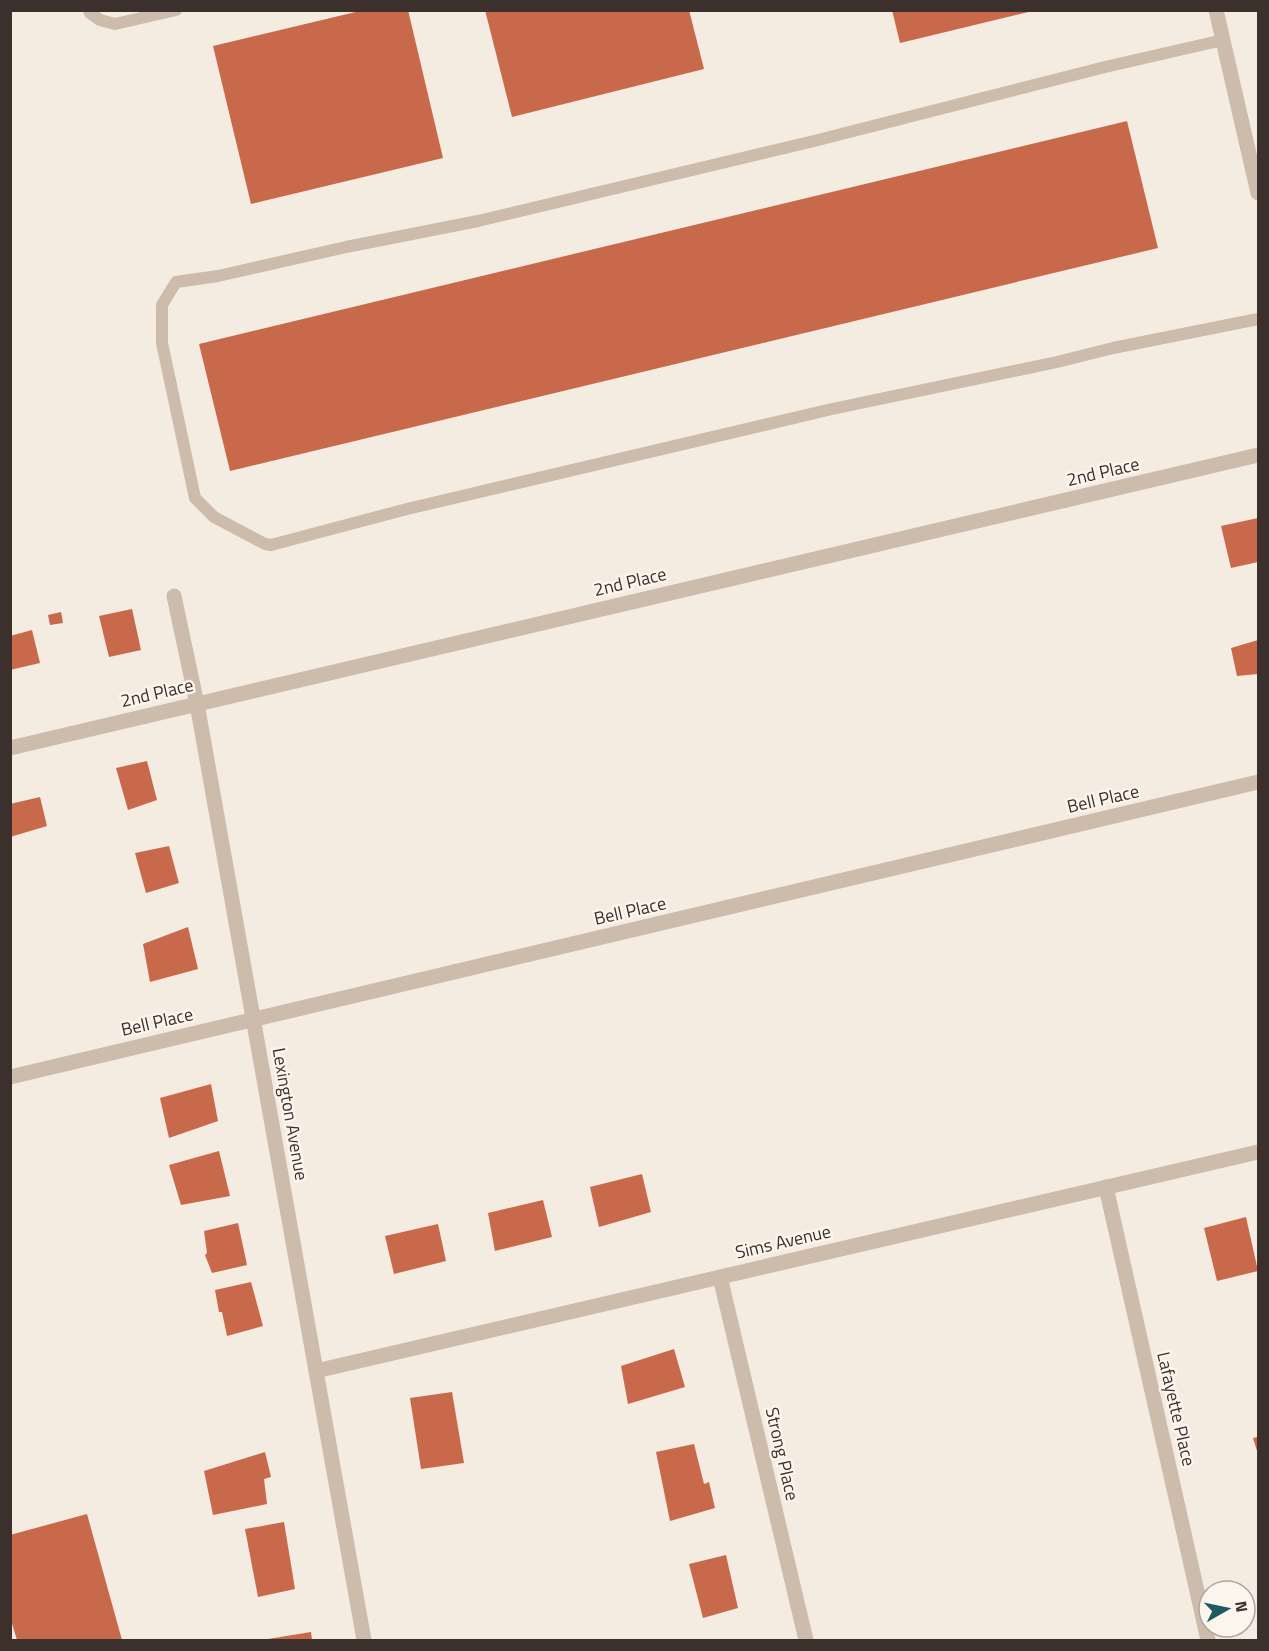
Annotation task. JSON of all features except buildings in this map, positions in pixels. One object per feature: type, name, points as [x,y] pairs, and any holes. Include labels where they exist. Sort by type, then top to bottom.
[{"type":"street","points":[[1216,10],[1253,148],[1258,194]]},
{"type":"street","name":"2nd Place","points":[[10,748],[1258,455]]},
{"type":"street","name":"Lexington Avenue","points":[[174,596],[197,704],[364,1641]]},
{"type":"street","name":"Bell Place","points":[[10,1077],[1258,782]]},
{"type":"street","name":"Sims Avenue","points":[[316,1371],[1258,1152]]},
{"type":"street","name":"Lafayette Place","points":[[1106,1187],[1208,1641]]},
{"type":"street","name":"Strong Place","points":[[720,1277],[806,1641]]},
{"type":"lane","points":[[89,10],[100,20],[115,24],[176,10]]},
{"type":"lane","points":[[1223,40],[478,221],[346,247],[218,276],[176,282],[162,305],[162,343],[195,498],[214,517],[271,545],[407,509],[832,409],[1258,319]]}]
